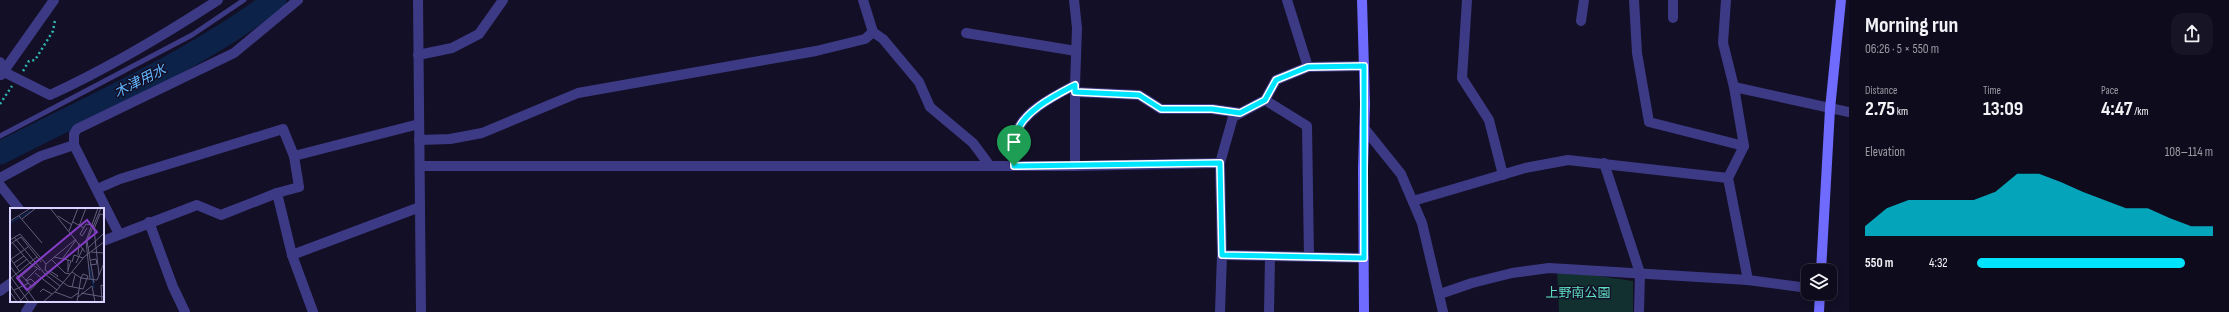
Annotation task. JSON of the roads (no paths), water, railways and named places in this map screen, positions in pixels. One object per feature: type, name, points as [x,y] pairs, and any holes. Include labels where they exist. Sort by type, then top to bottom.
[{"type":"street","points":[[2,74],[54,0]]},
{"type":"street","points":[[2,74],[17,79],[50,95],[91,76],[172,30],[218,0]]},
{"type":"street","points":[[119,234],[74,145],[74,134],[77,129],[234,53],[298,0]]},
{"type":"street","points":[[418,0],[421,312]]},
{"type":"street","points":[[418,55],[452,48],[479,34],[503,0]]},
{"type":"street","points":[[863,0],[873,32],[883,39],[919,82],[930,107],[973,143],[990,166]]},
{"type":"street","points":[[1074,0],[1078,28],[1075,88],[1075,166]]},
{"type":"street","points":[[1287,0],[1308,67]]},
{"type":"street","points":[[1362,0],[1364,66],[1364,312]]},
{"type":"street","points":[[1467,0],[1462,78],[1489,120],[1503,175]]},
{"type":"street","points":[[1581,21],[1584,0]]},
{"type":"street","points":[[1634,0],[1637,53],[1649,122],[1744,146]]},
{"type":"street","points":[[1673,0],[1673,18]]},
{"type":"street","points":[[1726,0],[1723,43],[1734,87],[1744,146],[1728,178],[1748,280]]},
{"type":"street","points":[[1821,264],[1830,108],[1841,0]]},
{"type":"street","points":[[419,140],[450,139],[482,133],[578,93],[816,50],[865,39],[873,32]]},
{"type":"street","points":[[966,33],[1076,51]]},
{"type":"street","points":[[0,62],[2,74]]},
{"type":"street","points":[[1220,312],[1222,255],[1220,163],[1233,117],[1265,100],[1276,80],[1308,67],[1364,66]]},
{"type":"street","points":[[1734,87],[1849,112]]},
{"type":"street","points":[[1014,166],[1016,134],[1019,126],[1028,115],[1049,98],[1075,88],[1139,95],[1161,109],[1212,109],[1240,113]]},
{"type":"street","points":[[1265,100],[1307,126],[1309,257]]},
{"type":"street","points":[[294,156],[419,124]]},
{"type":"street","points":[[1364,128],[1401,174],[1413,201],[1422,223],[1440,294],[1443,312]]},
{"type":"street","points":[[97,190],[120,179],[283,129],[294,156],[300,187],[277,193],[221,215],[197,205],[149,222],[104,241]]},
{"type":"street","points":[[0,178],[41,156],[74,145]]},
{"type":"street","points":[[1413,201],[1503,175],[1568,160],[1728,178]]},
{"type":"street","points":[[420,166],[1075,166],[1220,163]]},
{"type":"street","points":[[1604,163],[1640,273],[1640,312]]},
{"type":"street","points":[[0,185],[18,208]]},
{"type":"street","points":[[277,193],[292,255],[313,312]]},
{"type":"street","points":[[292,255],[420,207]]},
{"type":"street","points":[[149,222],[173,287],[185,312]]},
{"type":"street","points":[[1222,255],[1364,258]]},
{"type":"street","points":[[1269,312],[1270,257]]},
{"type":"street","points":[[1440,294],[1472,283],[1512,273],[1549,268],[1640,273],[1710,279],[1748,280],[1801,287]]},
{"type":"street","points":[[0,291],[10,284]]},
{"type":"street","points":[[1818,312],[1819,300]]},
{"type":"street","points":[[26,312],[32,302]]},
{"type":"lane","points":[[0,136],[192,35],[244,0]]},
{"type":"waterway","name":"木津用水","points":[[0,153],[176,63],[210,44],[275,0]]},
{"type":"park label","name":"上野南公園","points":[[1578,293]]}]
